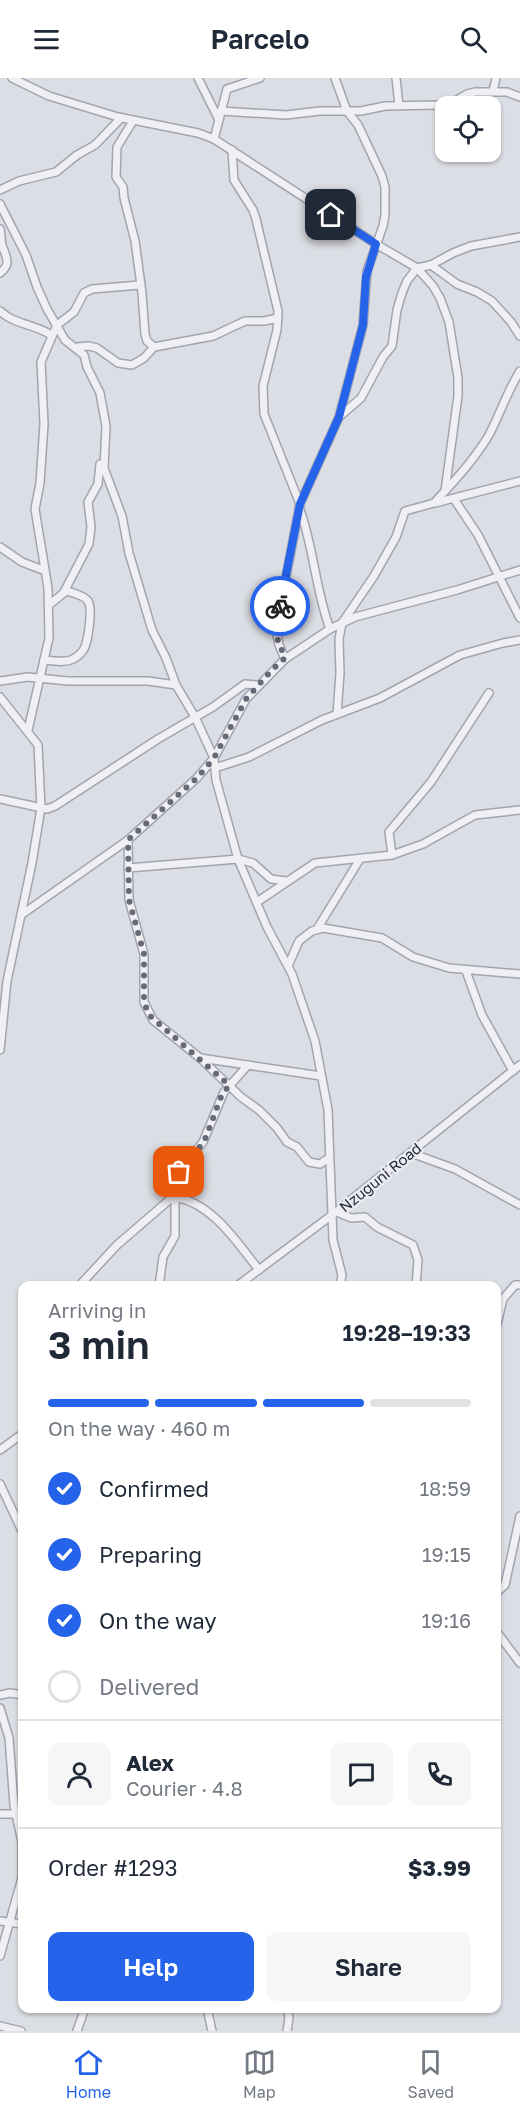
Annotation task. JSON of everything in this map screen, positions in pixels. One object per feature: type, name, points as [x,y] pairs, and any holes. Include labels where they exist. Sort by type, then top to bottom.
[{"type":"street","points":[[12,78],[49,96],[121,118],[198,133],[214,139],[417,268],[433,286],[443,304],[456,363],[458,396],[445,491]]},
{"type":"street","points":[[198,78],[218,122]]},
{"type":"street","points":[[214,139],[230,78],[244,82]]},
{"type":"street","points":[[227,89],[260,78]]},
{"type":"street","points":[[285,658],[279,645],[276,629],[300,506],[339,417],[363,325],[366,277],[385,219],[384,182],[358,125],[347,111],[335,78]]},
{"type":"street","points":[[396,78],[399,106]]},
{"type":"street","points":[[493,91],[496,78]]},
{"type":"street","points":[[222,111],[274,115],[445,104],[471,93],[493,91],[511,93],[520,97]]},
{"type":"street","points":[[0,190],[19,181],[56,172],[76,155],[95,145],[121,118]]},
{"type":"street","points":[[133,121],[117,147],[116,177],[123,187],[133,231],[145,337],[154,347]]},
{"type":"street","points":[[198,133],[218,122]]},
{"type":"street","points":[[232,150],[234,180],[253,210],[256,219],[278,318],[265,376],[262,402],[267,422],[307,529],[319,597],[330,629]]},
{"type":"street","points":[[0,208],[26,255],[47,309],[65,340],[77,347],[84,355],[86,365],[100,393],[106,426],[103,457],[105,471],[122,516],[129,553],[152,630],[176,685],[195,717],[214,758],[216,780],[238,859],[288,966],[315,1041],[328,1110],[329,1158],[335,1214],[333,1240],[342,1275],[341,1281]]},
{"type":"street","points":[[0,229],[8,262],[0,273]]},
{"type":"street","points":[[339,417],[361,398],[383,357],[392,346],[402,293],[407,280],[417,268],[431,265],[461,249],[520,237]]},
{"type":"street","points":[[431,265],[457,284],[492,301],[520,336]]},
{"type":"street","points":[[28,730],[49,638],[49,605],[35,503],[40,483],[44,424],[41,362],[57,325],[74,312],[88,290],[140,285]]},
{"type":"street","points":[[0,311],[10,320],[38,327],[51,335]]},
{"type":"street","points":[[77,347],[97,348],[118,363],[127,365],[144,358],[154,347],[213,336],[245,321],[278,318]]},
{"type":"street","points":[[434,503],[459,475],[489,434],[505,397],[520,371]]},
{"type":"street","points":[[49,605],[64,592],[89,544],[92,527],[88,502],[98,484],[103,457]]},
{"type":"street","points":[[337,714],[340,673],[339,639],[342,623],[378,571],[396,537],[405,511],[520,481]]},
{"type":"street","points":[[454,499],[478,535],[520,618]]},
{"type":"street","points":[[0,547],[22,562],[43,570]]},
{"type":"street","points":[[21,915],[128,840],[197,778],[214,758],[241,707],[257,685],[285,658],[355,616],[499,578],[520,570]]},
{"type":"street","points":[[44,660],[67,661],[74,658],[84,648],[88,635],[88,601],[72,592],[64,592]]},
{"type":"street","points":[[215,768],[249,757],[337,714],[380,698],[460,655],[503,642],[520,640]]},
{"type":"street","points":[[0,681],[22,677],[68,681],[148,681],[176,685]]},
{"type":"street","points":[[0,800],[47,809],[64,802],[245,684],[257,685]]},
{"type":"street","points":[[392,855],[390,832],[431,782],[489,693]]},
{"type":"street","points":[[0,697],[38,745],[41,808],[21,915],[3,981],[0,1050]]},
{"type":"street","points":[[257,902],[286,881],[319,862],[392,855],[423,844],[476,815],[520,810]]},
{"type":"street","points":[[128,840],[129,900],[144,954],[144,1002],[153,1020],[259,1110],[287,1142],[297,1147],[309,1162],[320,1164],[329,1158]]},
{"type":"street","points":[[128,868],[238,859],[253,862],[269,878],[286,881]]},
{"type":"street","points":[[288,966],[299,941],[317,929],[360,859]]},
{"type":"street","points":[[317,929],[382,938],[413,957],[449,968],[520,974]]},
{"type":"street","points":[[466,971],[482,1015],[513,1071]]},
{"type":"street","points":[[200,1058],[321,1076]]},
{"type":"street","points":[[160,1281],[163,1257],[175,1236],[177,1177],[204,1142],[221,1097],[248,1065]]},
{"type":"street","name":"Nzuguni Road","points":[[244,1281],[335,1214],[520,1065]]},
{"type":"street","points":[[411,1153],[455,1169],[520,1205]]},
{"type":"street","points":[[175,1196],[195,1203],[209,1214],[233,1237],[259,1270]]},
{"type":"street","points":[[84,1281],[117,1245],[175,1196]]},
{"type":"street","points":[[335,1214],[351,1218],[365,1217],[377,1227],[413,1245],[418,1260],[416,1281]]},
{"type":"street","points":[[501,1298],[515,1284],[520,1285]]},
{"type":"street","points":[[0,1450],[18,1437]]},
{"type":"street","points":[[0,1484],[18,1522]]},
{"type":"street","points":[[501,1589],[505,1585],[520,1516]]},
{"type":"street","points":[[501,1638],[520,1663]]},
{"type":"street","points":[[0,1695],[18,1695]]},
{"type":"street","points":[[0,1708],[9,1738],[14,1805],[18,1823]]},
{"type":"street","points":[[14,1805],[18,1806]]},
{"type":"street","points":[[0,1814],[16,1814]]},
{"type":"street","points":[[0,1956],[18,1893]]},
{"type":"street","points":[[0,1921],[18,1924]]},
{"type":"street","points":[[77,2031],[83,2013]]},
{"type":"street","points":[[208,2013],[212,2031]]},
{"type":"street","points":[[287,2031],[288,2013]]},
{"type":"street","points":[[0,2026],[21,2031]]},
{"type":"way so far","points":[[179,1172],[204,1142],[212,1117],[229,1085],[149,1015],[144,1002],[144,954],[128,895],[128,840],[197,778],[214,758],[246,699],[285,658],[279,645],[276,629],[280,606]]},
{"type":"route","points":[[280,606],[300,504],[339,417],[363,325],[366,277],[376,244],[331,215]]}]
